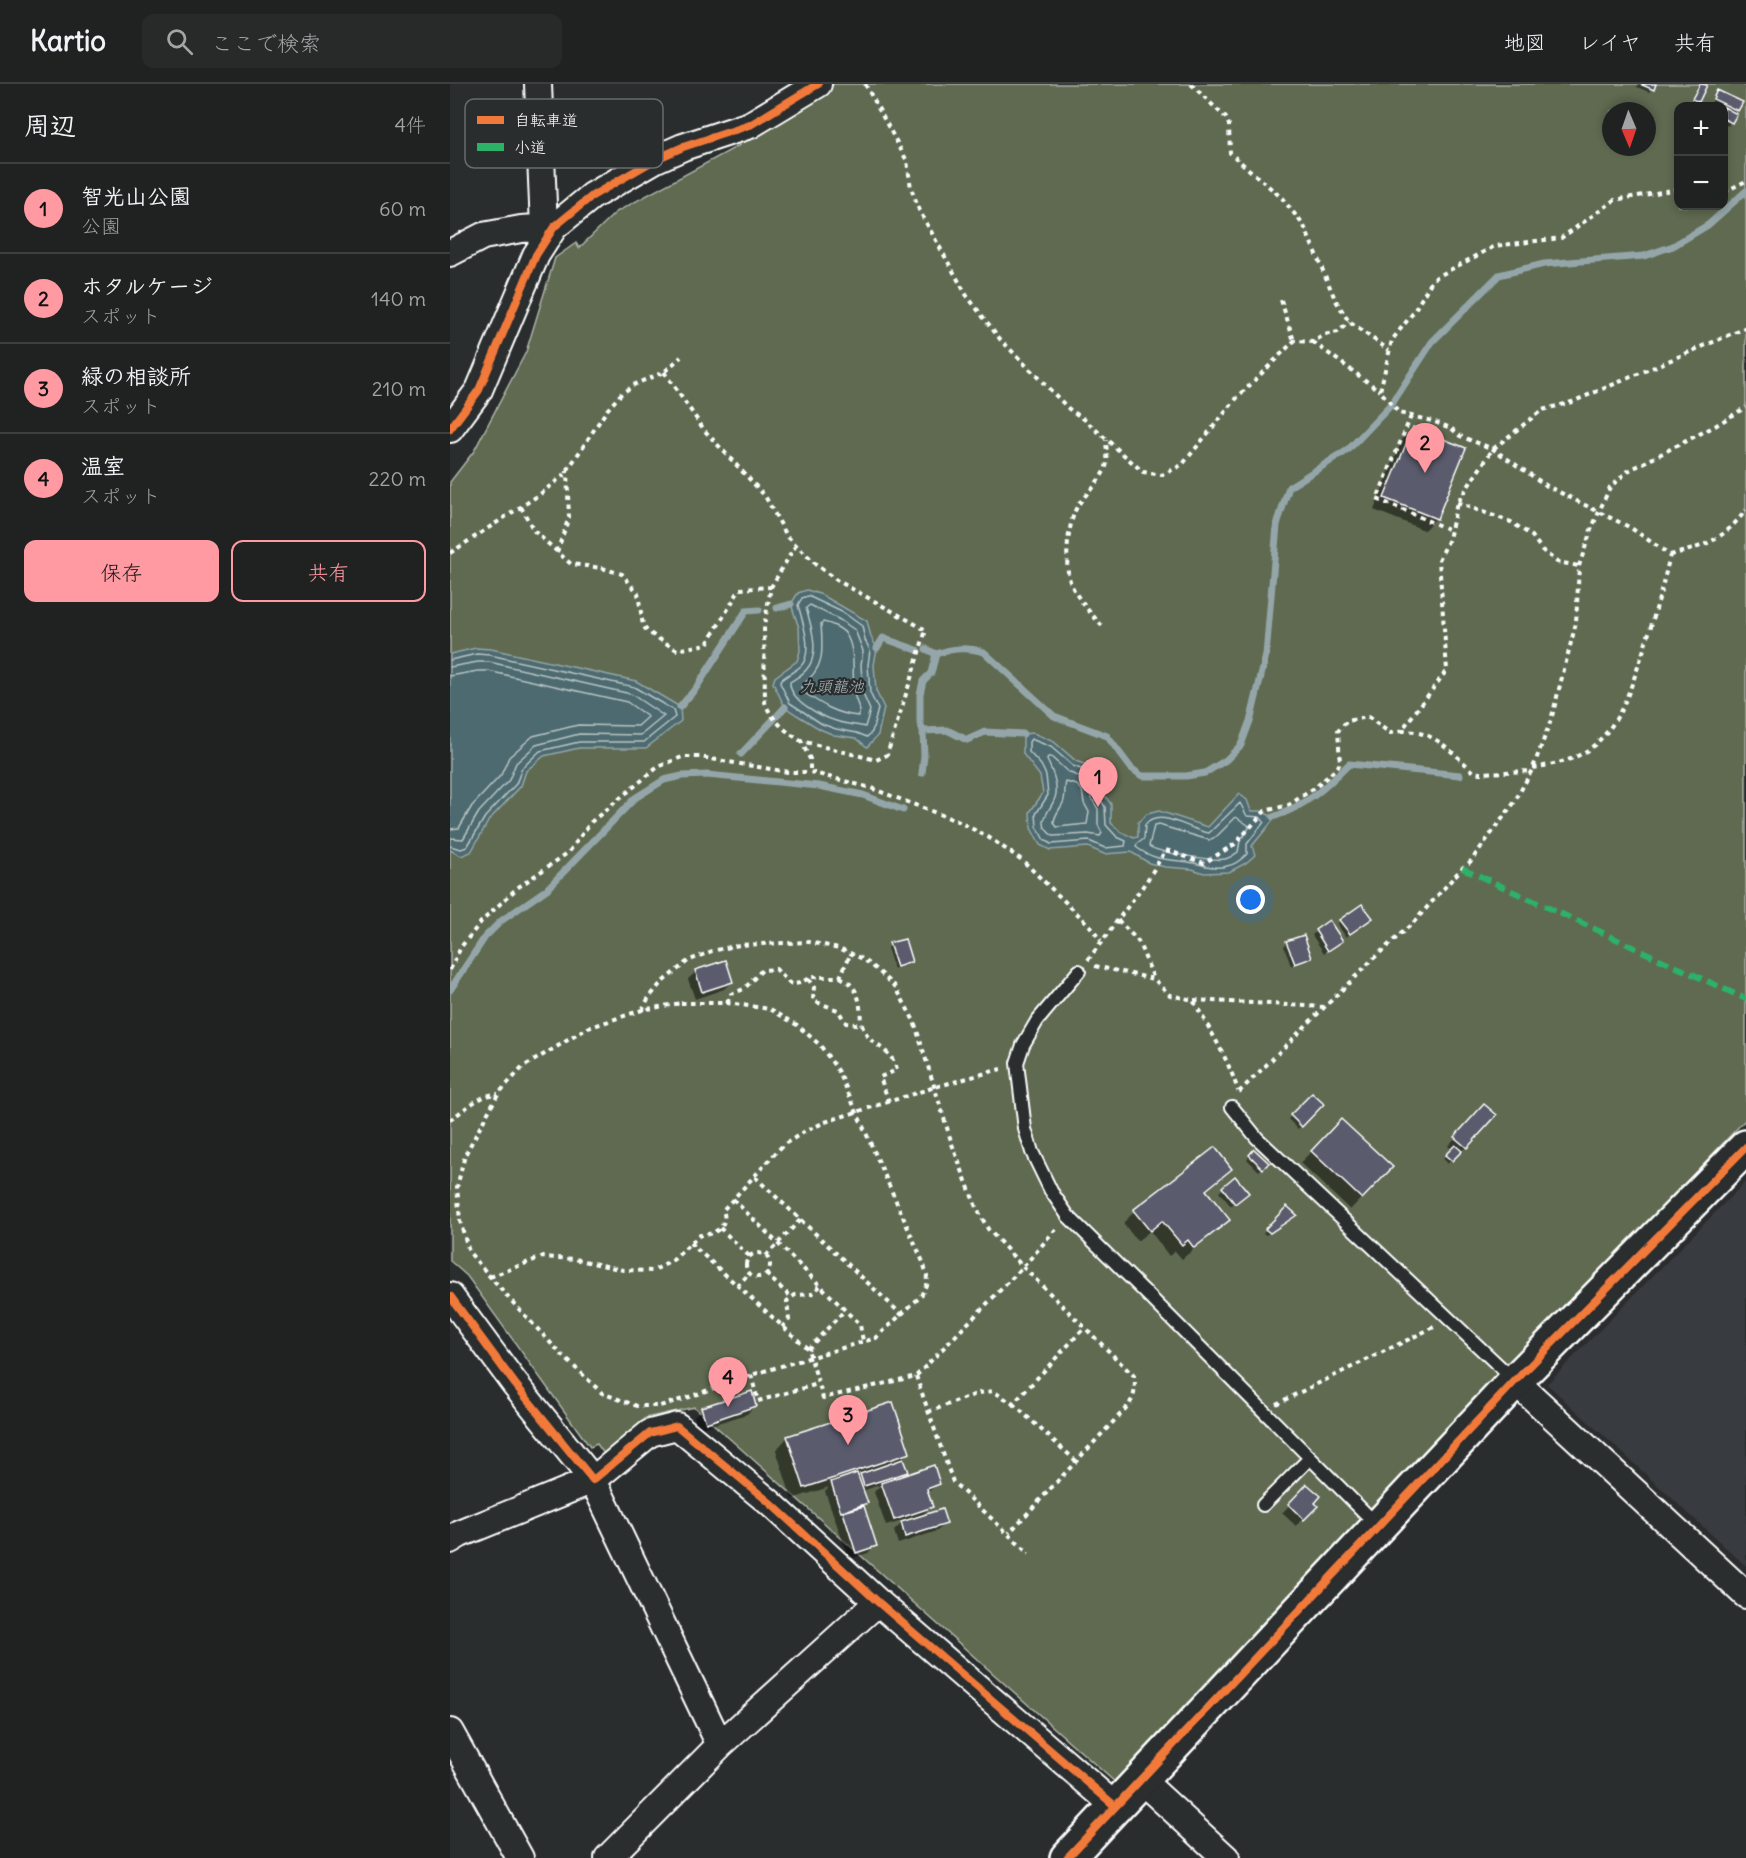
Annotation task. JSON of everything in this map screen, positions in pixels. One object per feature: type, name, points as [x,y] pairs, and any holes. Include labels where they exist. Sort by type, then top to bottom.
[{"type":"street","points":[[538,84],[539,99]]},
{"type":"street","points":[[663,156],[750,125],[818,84]]},
{"type":"street","points":[[544,168],[549,228]]},
{"type":"street","points":[[450,429],[479,390],[549,228],[592,196],[640,168]]},
{"type":"street","points":[[450,253],[483,236],[521,229],[549,228]]},
{"type":"street","points":[[1067,1858],[1515,1381],[1746,1147]]},
{"type":"street","points":[[450,1296],[593,1480],[720,1745]]},
{"type":"street","points":[[1515,1381],[1746,1595]]},
{"type":"street","points":[[450,1540],[493,1520],[593,1480],[650,1433],[677,1426],[769,1502],[878,1602],[1115,1806]]},
{"type":"street","points":[[608,1858],[720,1745],[878,1602]]},
{"type":"street","points":[[450,1732],[513,1856]]},
{"type":"street","points":[[1140,1779],[1226,1858]]},
{"type":"lane","points":[[1079,971],[1037,1021],[1023,1045],[1017,1063],[1025,1129],[1032,1152],[1051,1191],[1068,1216],[1378,1526]]},
{"type":"lane","points":[[1232,1107],[1257,1138],[1515,1381]]},
{"type":"lane","points":[[1263,1505],[1310,1458]]},
{"type":"path","points":[[865,84],[907,161],[911,188],[919,210],[967,296],[1000,339],[1069,409],[1084,419],[1143,472],[1161,475],[1182,465],[1236,399],[1294,340]]},
{"type":"path","points":[[1191,84],[1226,118],[1229,125],[1230,153],[1274,190],[1304,226],[1335,299],[1349,322],[1389,350]]},
{"type":"path","points":[[1728,190],[1746,181]]},
{"type":"path","points":[[1380,391],[1392,340],[1413,313],[1433,279],[1495,246],[1561,238],[1615,200],[1674,190]]},
{"type":"path","points":[[1281,300],[1294,340]]},
{"type":"path","points":[[1313,342],[1324,335],[1338,332],[1349,322]]},
{"type":"path","points":[[1401,731],[1447,670],[1439,560],[1449,539],[1457,503],[1493,449],[1542,410],[1572,402],[1746,328]]},
{"type":"path","points":[[1294,340],[1313,342],[1380,391],[1399,413],[1452,428],[1460,436],[1493,449],[1548,486],[1601,511],[1670,555],[1698,548],[1722,537],[1746,510]]},
{"type":"path","points":[[450,553],[539,495],[567,470],[607,410],[621,394],[635,384],[664,372],[681,357]]},
{"type":"path","points":[[664,372],[705,431],[765,496],[788,536],[816,565],[837,581],[926,630],[887,755],[876,760],[801,741],[791,735],[768,711],[765,702],[764,626],[771,587],[796,545]]},
{"type":"path","points":[[1232,1107],[1238,1093],[1372,959],[1414,922],[1470,862],[1514,803],[1532,770],[1551,720],[1576,623],[1579,566],[1591,530],[1610,487],[1628,471],[1715,426],[1746,407]]},
{"type":"path","points":[[1411,416],[1377,499],[1450,530]]},
{"type":"path","points":[[1102,626],[1084,606],[1069,579],[1068,538],[1071,520],[1077,506],[1101,476],[1107,464],[1106,440]]},
{"type":"path","points":[[557,552],[569,517],[567,470]]},
{"type":"path","points":[[1457,503],[1510,522],[1532,536],[1542,550],[1557,562],[1579,566]]},
{"type":"path","points":[[521,507],[534,531],[571,564],[602,568],[622,574],[638,592],[644,626],[648,632],[677,650],[707,644],[740,589],[771,587]]},
{"type":"path","points":[[1154,979],[1085,964],[1166,850],[1204,863],[1235,844],[1265,811],[1289,805],[1317,786],[1340,763],[1338,731],[1347,721],[1368,717],[1390,733],[1416,731],[1432,736],[1474,772],[1480,773],[1532,770],[1557,764],[1580,755],[1592,747],[1608,731],[1628,695],[1659,606],[1670,555]]},
{"type":"path","points":[[801,741],[810,759],[810,772]]},
{"type":"path","points":[[450,970],[461,947],[481,922],[517,888],[568,852],[591,822],[658,766],[682,757],[700,757],[788,772],[810,772],[871,788],[957,821],[988,837],[1022,860],[1076,911],[1101,941]]},
{"type":"path","points":[[1118,920],[1138,941],[1154,979],[1170,995],[1193,1000],[1326,1007]]},
{"type":"path","points":[[642,1010],[661,983],[688,961],[712,951],[739,945],[809,942],[839,948],[869,963],[895,986],[914,1021],[952,1144],[976,1207],[988,1229],[1023,1267],[1134,1376],[1136,1387],[1134,1398],[1128,1406],[1009,1533]]},
{"type":"path","points":[[840,977],[851,953]]},
{"type":"path","points":[[727,1003],[731,994],[744,989],[762,970],[776,969],[789,983],[794,984],[811,977],[840,977],[851,982],[860,1005],[861,1025],[865,1036],[874,1044],[880,1045],[893,1058],[897,1070],[880,1077],[889,1102]]},
{"type":"path","points":[[808,978],[814,987],[813,1000],[838,1010],[846,1023],[861,1025]]},
{"type":"path","points":[[1193,1000],[1220,1047],[1231,1070],[1238,1093]]},
{"type":"path","points":[[681,1003],[727,1003],[770,1009],[798,1025],[820,1045],[839,1072],[858,1112],[927,1275],[921,1296],[876,1338],[751,1375],[660,1406],[637,1406],[602,1393],[561,1354],[469,1252],[460,1221],[457,1187],[465,1155],[498,1094],[523,1067],[554,1047],[588,1028],[642,1010],[681,1003]]},
{"type":"path","points":[[490,1277],[542,1257],[575,1259],[622,1270],[652,1271],[672,1261],[700,1235],[710,1235],[720,1228],[724,1223],[723,1210],[783,1145],[804,1132],[825,1122],[1017,1063]]},
{"type":"path","points":[[450,1119],[476,1102],[492,1094],[498,1094]]},
{"type":"path","points":[[755,1177],[902,1315]]},
{"type":"path","points":[[733,1199],[860,1325],[863,1341]]},
{"type":"path","points":[[690,1243],[808,1349],[823,1398],[916,1376],[1023,1267],[1068,1216]]},
{"type":"path","points":[[766,1256],[801,1220]]},
{"type":"path","points":[[720,1228],[750,1257]]},
{"type":"path","points":[[755,1254],[766,1256],[770,1263],[766,1273],[759,1276],[750,1273],[746,1265],[750,1257],[755,1254]]},
{"type":"path","points":[[737,1286],[750,1273]]},
{"type":"path","points":[[766,1273],[792,1298]]},
{"type":"path","points":[[783,1327],[789,1320],[788,1302],[795,1295],[813,1294],[820,1286]]},
{"type":"path","points":[[808,1349],[845,1310]]},
{"type":"path","points":[[1263,1410],[1449,1320]]},
{"type":"path","points":[[1013,1404],[1085,1327]]},
{"type":"path","points":[[751,1375],[758,1401],[819,1384]]},
{"type":"path","points":[[916,1376],[953,1482],[1029,1554]]},
{"type":"path","points":[[928,1412],[979,1393],[993,1391],[1013,1404],[1076,1461]]},
{"type":"shaded area","points":[[1746,1181],[1746,1566],[1547,1384]]},
{"type":"green space","points":[[834,84],[1746,84],[1746,1119],[1116,1783],[694,1407],[645,1418],[647,1430],[607,1458],[597,1444],[590,1447],[467,1276],[450,1261],[450,482],[474,451],[526,352],[555,258],[576,243],[579,248],[616,212],[740,145],[737,139]]},
{"type":"water","name":"九頭龍池","points":[[807,590],[822,595],[867,621],[871,637],[877,648],[874,665],[876,691],[884,708],[878,735],[867,747],[856,738],[834,735],[820,729],[785,707],[773,683],[775,677],[797,661],[800,651],[799,628],[791,604],[798,593]]},
{"type":"water","points":[[476,648],[491,649],[636,681],[680,707],[681,721],[646,748],[579,748],[544,756],[526,771],[521,786],[489,820],[471,852],[461,856],[450,850],[450,654]]},
{"type":"water","points":[[1033,733],[1054,742],[1076,761],[1089,766],[1105,781],[1105,796],[1111,804],[1111,823],[1121,832],[1134,838],[1138,837],[1138,822],[1147,814],[1159,811],[1208,827],[1239,794],[1247,800],[1251,811],[1261,811],[1275,818],[1252,846],[1255,855],[1229,872],[1204,873],[1192,869],[1165,867],[1149,863],[1131,852],[1104,854],[1088,847],[1050,850],[1040,845],[1031,828],[1030,812],[1043,793],[1040,776],[1023,754],[1023,734]]},
{"type":"building","points":[[1640,84],[1656,84],[1654,90]]},
{"type":"building","points":[[1700,84],[1707,85],[1699,102],[1692,99]]},
{"type":"building","points":[[1717,90],[1743,102],[1738,111],[1728,106],[1728,102],[1713,99]]},
{"type":"building","points":[[1728,109],[1737,114],[1732,123],[1728,121]]},
{"type":"building","points":[[1413,427],[1466,448],[1437,519],[1384,498]]},
{"type":"building","points":[[1362,904],[1373,918],[1350,934],[1339,920]]},
{"type":"building","points":[[1329,920],[1343,941],[1328,951],[1315,930]]},
{"type":"building","points":[[1304,935],[1312,958],[1295,964],[1286,941]]},
{"type":"building","points":[[905,939],[912,962],[897,967],[889,943]]},
{"type":"building","points":[[726,960],[733,982],[702,992],[695,970]]},
{"type":"building","points":[[1312,1093],[1324,1104],[1302,1127],[1290,1115]]},
{"type":"building","points":[[1484,1104],[1497,1115],[1467,1148],[1454,1137]]},
{"type":"building","points":[[1341,1119],[1393,1167],[1362,1199],[1311,1151]]},
{"type":"building","points":[[1455,1145],[1462,1151],[1452,1161],[1445,1155]]},
{"type":"building","points":[[1215,1147],[1232,1169],[1206,1190],[1230,1220],[1194,1248],[1188,1240],[1182,1245],[1162,1221],[1150,1231],[1133,1210]]},
{"type":"building","points":[[1254,1149],[1269,1163],[1263,1169],[1249,1155]]},
{"type":"building","points":[[1235,1176],[1249,1193],[1235,1204],[1222,1187]]},
{"type":"building","points":[[1287,1206],[1297,1215],[1270,1233],[1265,1229]]},
{"type":"building","points":[[752,1391],[756,1406],[706,1423],[701,1407]]},
{"type":"building","points":[[893,1402],[910,1453],[804,1488],[787,1436]]},
{"type":"building","points":[[903,1459],[908,1472],[864,1486],[860,1474]]},
{"type":"building","points":[[934,1465],[940,1484],[927,1489],[933,1507],[894,1520],[881,1483]]},
{"type":"building","points":[[857,1473],[868,1503],[841,1512],[831,1482]]},
{"type":"building","points":[[1307,1484],[1321,1496],[1315,1503],[1318,1506],[1304,1520],[1288,1504]]},
{"type":"building","points":[[864,1506],[877,1546],[856,1553],[843,1512]]},
{"type":"building","points":[[942,1509],[947,1524],[905,1537],[901,1522]]},
{"type":"waterway","points":[[1393,402],[1432,342],[1499,275],[1544,264],[1644,256],[1673,246],[1708,225],[1746,191]]},
{"type":"waterway","points":[[926,649],[936,654],[960,649],[984,652],[1054,716],[1107,736],[1131,768],[1142,776],[1186,776],[1205,773],[1226,760],[1241,745],[1251,718],[1266,655],[1277,525],[1289,487],[1348,450],[1390,406]]},
{"type":"waterway","points":[[777,608],[791,604]]},
{"type":"waterway","points":[[680,707],[696,688],[746,611],[759,610]]},
{"type":"waterway","points":[[877,648],[883,638],[917,650]]},
{"type":"waterway","points":[[922,773],[924,756],[923,731],[920,722],[920,694],[923,681],[931,673],[936,654]]},
{"type":"waterway","points":[[776,717],[785,707]]},
{"type":"waterway","points":[[741,754],[774,719]]},
{"type":"waterway","points":[[923,731],[947,730],[967,740],[985,732],[1023,734]]},
{"type":"waterway","points":[[1273,817],[1295,808],[1314,796],[1349,764],[1460,775]]},
{"type":"waterway","points":[[450,990],[485,937],[501,921],[547,889],[635,798],[664,780],[682,776],[707,775],[819,786],[863,795],[903,810]]},
{"type":"marked path","points":[[1462,868],[1746,999]]},
{"type":"cycle path","points":[[663,156],[750,125],[818,84]]},
{"type":"cycle path","points":[[450,429],[479,390],[536,255],[554,227],[592,196],[640,168]]},
{"type":"cycle path","points":[[1067,1858],[1515,1381],[1746,1147]]},
{"type":"cycle path","points":[[450,1296],[515,1384],[593,1480],[650,1433],[677,1426],[769,1502],[878,1602],[1115,1806]]},
{"type":"place","name":"ホタルケージ","points":[[1425,473]]},
{"type":"place","name":"智光山公園","points":[[1098,807]]},
{"type":"place","name":"温室","points":[[728,1407]]},
{"type":"place","name":"緑の相談所","points":[[848,1445]]}]
